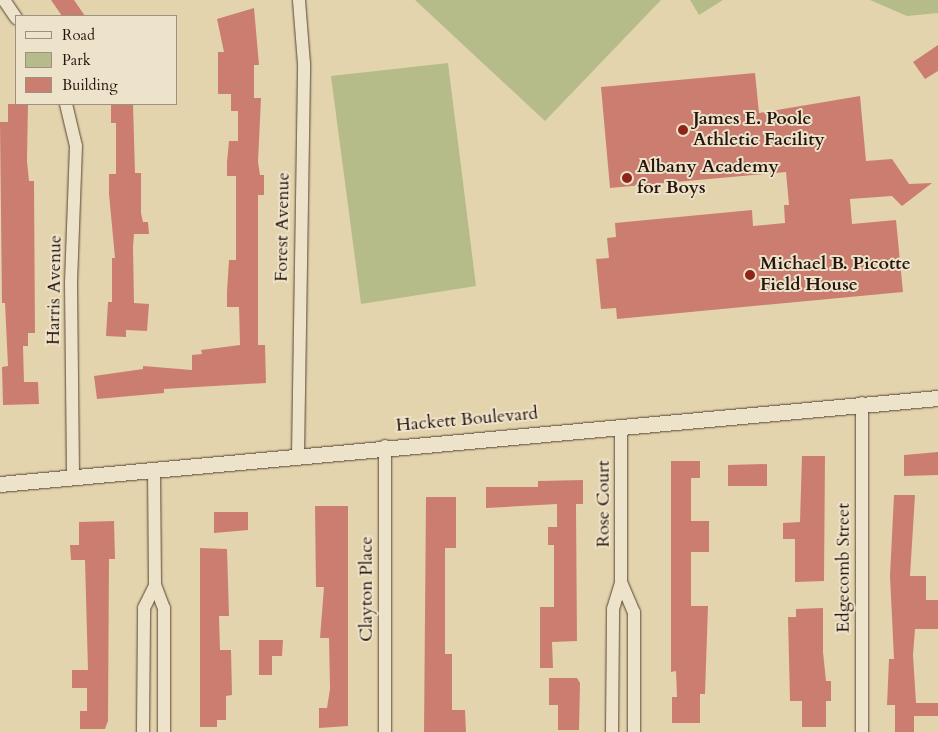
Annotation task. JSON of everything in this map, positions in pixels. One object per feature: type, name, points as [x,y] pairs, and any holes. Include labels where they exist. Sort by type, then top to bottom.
[{"type":"street","points":[[4,0],[15,16]]},
{"type":"street","name":"Forest Avenue","points":[[298,455],[304,64],[299,0]]},
{"type":"street","name":"Harris Avenue","points":[[66,105],[76,146],[71,283],[73,477]]},
{"type":"street","name":"Hackett Boulevard","points":[[0,484],[385,446],[862,403],[938,398]]},
{"type":"street","name":"Edgecomb Street","points":[[862,403],[862,732]]},
{"type":"street","name":"Rose Court","points":[[612,732],[612,610],[621,582],[621,426]]},
{"type":"street","name":"Clayton Place","points":[[385,446],[385,732]]},
{"type":"street","points":[[144,732],[144,608],[154,585],[154,470]]},
{"type":"street","name":"Rose Court","points":[[621,582],[634,612],[634,732]]},
{"type":"street","points":[[154,585],[164,608],[164,732]]},
{"type":"green space","points":[[415,0],[661,0],[545,121]]},
{"type":"green space","points":[[690,0],[723,0],[699,15]]},
{"type":"green space","points":[[870,0],[938,0],[938,13],[907,16]]},
{"type":"green space","points":[[448,63],[476,286],[361,304],[331,76]]},
{"type":"building","points":[[51,0],[74,0],[84,15],[61,15]]},
{"type":"building","points":[[254,8],[259,65],[254,65],[254,98],[261,98],[258,162],[260,175],[264,175],[264,195],[258,195],[258,345],[265,345],[266,383],[164,389],[164,393],[97,399],[94,376],[143,369],[143,366],[192,370],[192,355],[202,354],[201,350],[240,345],[239,307],[227,307],[229,260],[236,260],[236,176],[227,176],[227,162],[229,141],[238,141],[238,111],[231,111],[231,94],[218,94],[218,52],[224,52],[217,19]]},
{"type":"building","points":[[938,45],[938,71],[925,79],[913,62]]},
{"type":"building","points":[[755,73],[759,113],[860,96],[866,161],[892,159],[909,184],[932,183],[902,206],[892,196],[850,199],[852,224],[896,220],[903,292],[617,319],[616,308],[601,309],[596,259],[609,258],[607,238],[616,237],[615,223],[752,210],[753,226],[785,223],[784,205],[789,205],[786,172],[610,188],[601,87]]},
{"type":"building","points":[[8,104],[28,105],[27,161],[29,181],[34,181],[35,333],[28,333],[28,346],[23,346],[24,382],[38,382],[39,404],[3,405],[2,367],[8,366],[5,303],[2,303],[0,122],[8,122]]},
{"type":"building","points":[[111,105],[133,105],[135,173],[141,173],[141,213],[143,222],[148,222],[149,234],[134,234],[133,247],[134,303],[149,304],[147,331],[126,330],[126,337],[106,336],[108,302],[112,302],[112,258],[115,258],[109,174],[116,174],[116,123],[111,123]]},
{"type":"building","points":[[938,452],[938,475],[904,476],[904,455]]},
{"type":"building","points":[[802,456],[825,456],[824,581],[795,582],[795,539],[783,539],[783,523],[800,522]]},
{"type":"building","points":[[671,461],[700,461],[700,478],[691,478],[691,521],[709,521],[709,552],[691,552],[691,606],[708,606],[705,694],[700,694],[700,723],[672,723],[672,697],[677,697],[676,671],[671,672]]},
{"type":"building","points":[[767,464],[767,486],[728,486],[728,465]]},
{"type":"building","points":[[583,480],[583,504],[576,504],[577,641],[552,642],[553,668],[540,668],[540,607],[554,607],[554,545],[548,545],[548,527],[557,527],[557,504],[486,508],[486,487],[538,487],[538,481]]},
{"type":"building","points":[[894,495],[915,495],[910,576],[926,576],[926,600],[938,600],[938,629],[915,629],[913,655],[916,703],[938,703],[938,716],[914,716],[914,732],[895,732],[895,705],[887,705],[889,659],[894,659],[890,576]]},
{"type":"building","points":[[426,497],[456,497],[456,548],[445,548],[445,654],[452,654],[452,710],[465,710],[466,732],[424,732]]},
{"type":"building","points":[[315,506],[348,506],[348,726],[319,728],[319,708],[327,708],[330,689],[329,638],[320,638],[324,587],[316,587]]},
{"type":"building","points":[[214,512],[248,512],[248,530],[214,533]]},
{"type":"building","points":[[114,521],[115,559],[109,559],[108,721],[105,729],[80,729],[80,711],[87,711],[87,688],[72,688],[72,670],[88,670],[85,560],[71,560],[70,545],[79,545],[79,522]]},
{"type":"building","points":[[200,548],[227,549],[229,616],[219,616],[220,650],[231,650],[232,695],[226,696],[226,720],[217,720],[217,727],[200,727]]},
{"type":"building","points":[[823,608],[823,652],[826,681],[831,681],[831,701],[826,701],[826,727],[802,727],[802,701],[790,701],[788,617],[796,617],[796,609]]},
{"type":"building","points":[[259,640],[283,640],[282,656],[272,656],[272,675],[259,675]]},
{"type":"building","points":[[549,678],[577,678],[580,683],[579,730],[558,730],[558,705],[549,705]]},
{"type":"place","name":"James E. Poole Athletic Facility","points":[[683,130]]},
{"type":"place","name":"Albany Academy for Boys","points":[[627,178]]},
{"type":"place","name":"Michael B. Picotte Field House","points":[[750,275]]}]
